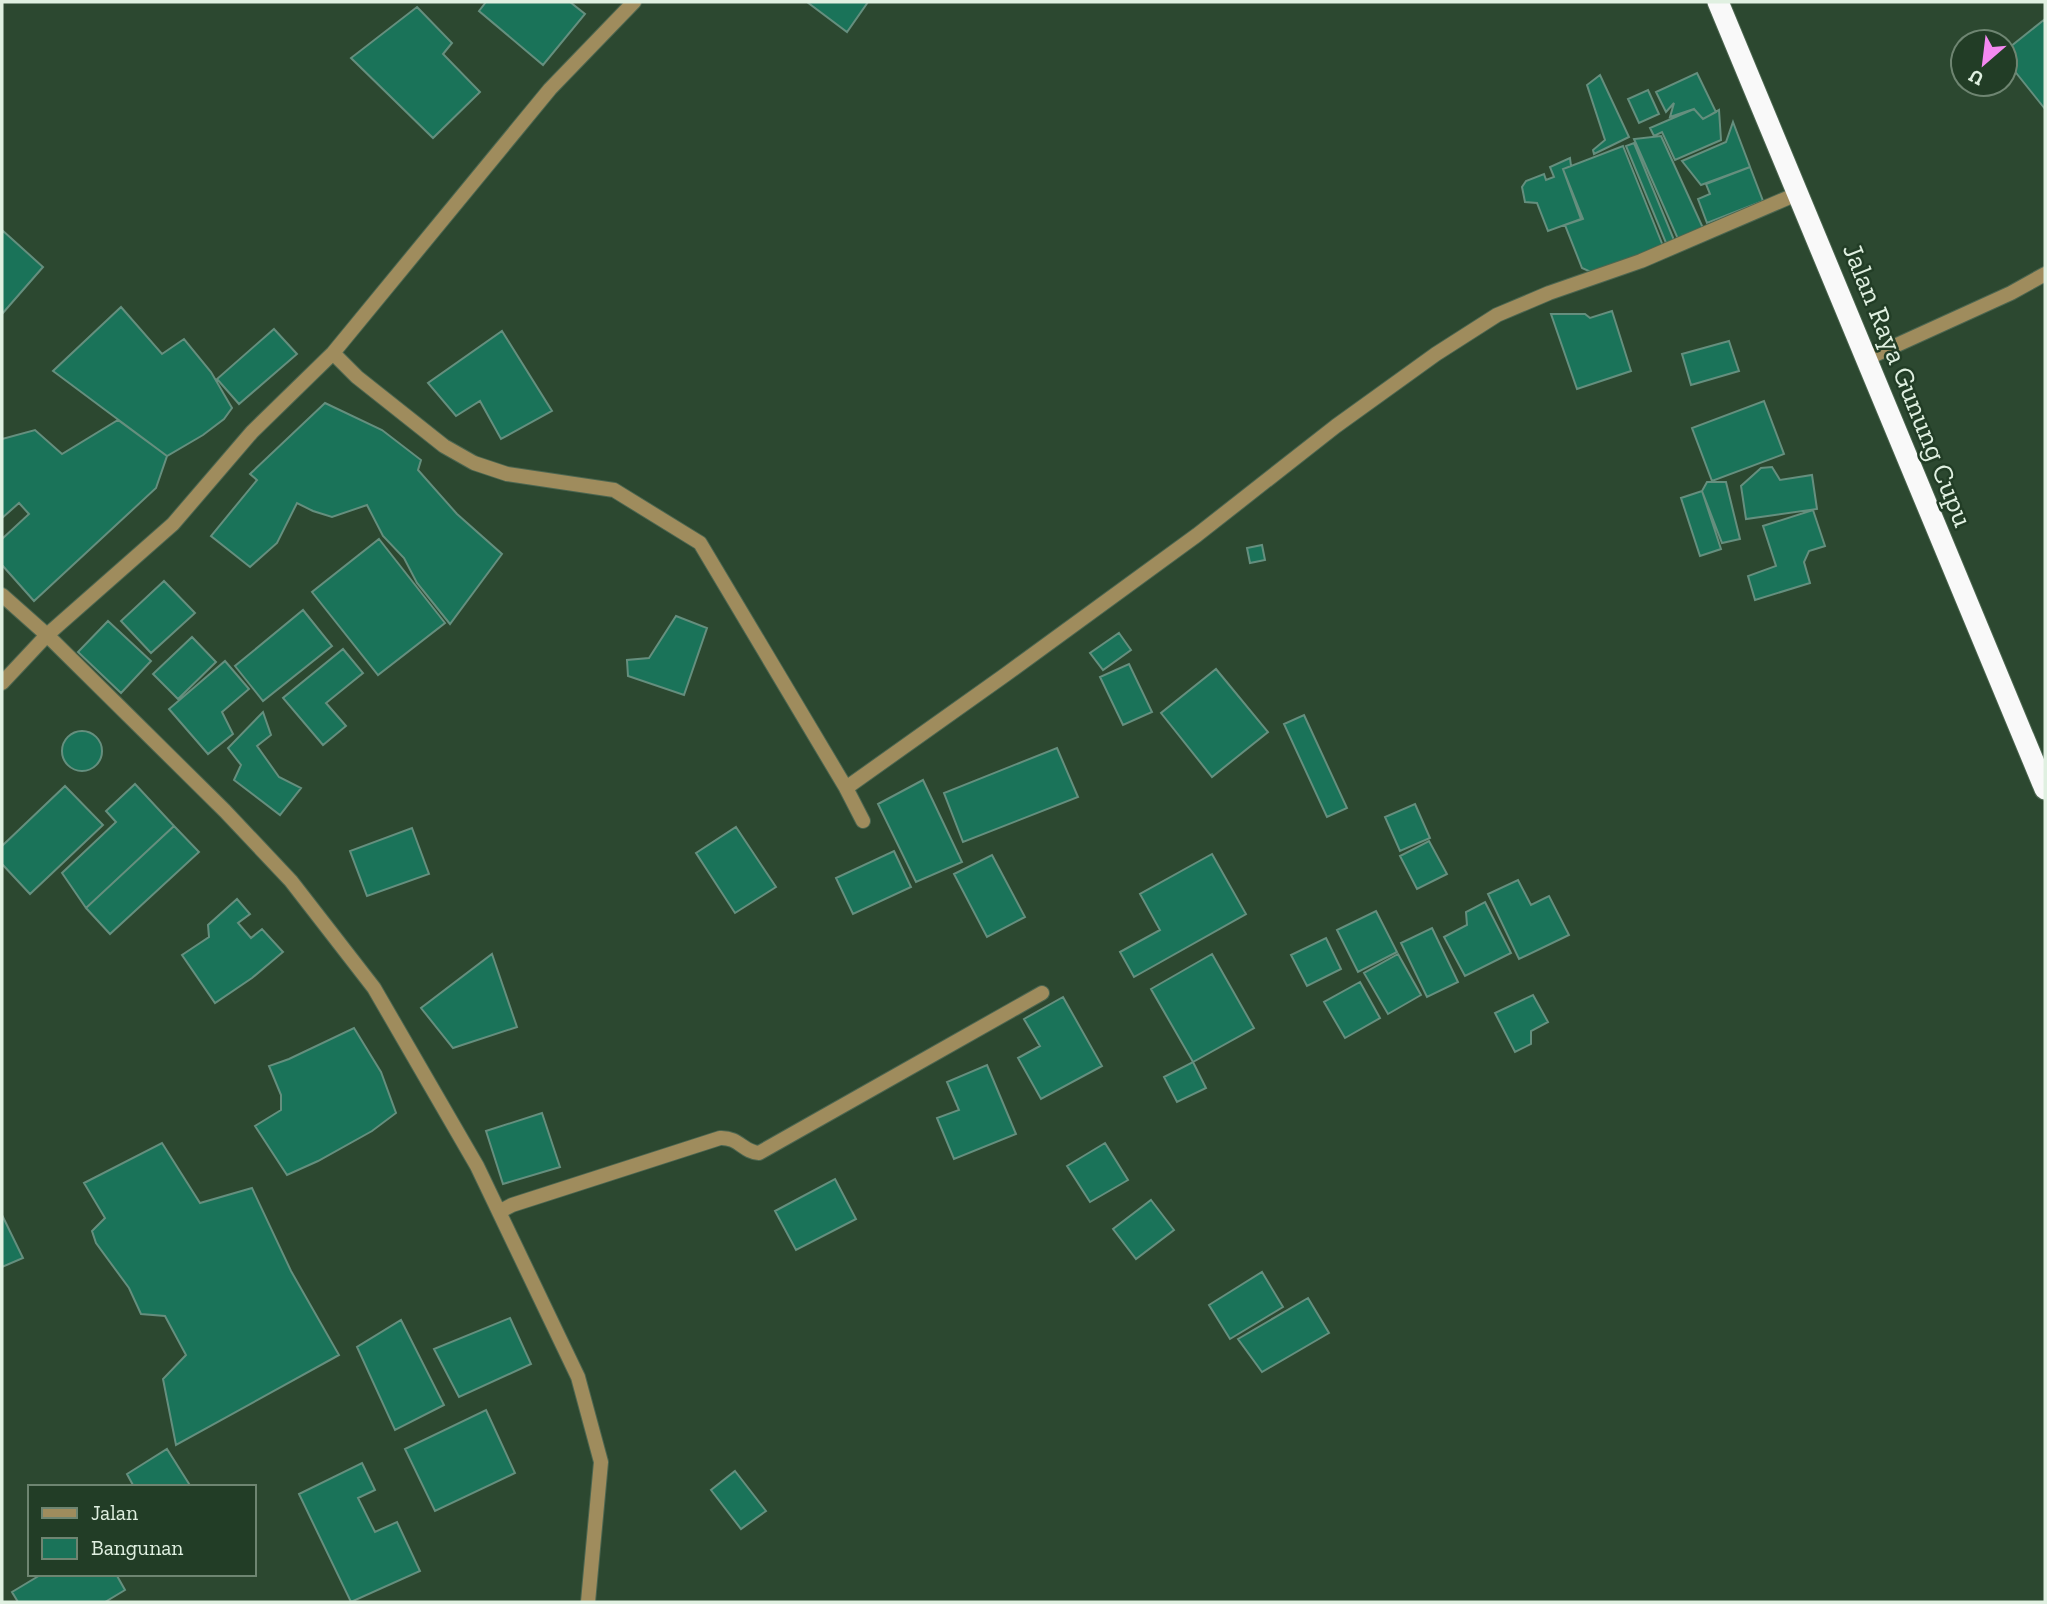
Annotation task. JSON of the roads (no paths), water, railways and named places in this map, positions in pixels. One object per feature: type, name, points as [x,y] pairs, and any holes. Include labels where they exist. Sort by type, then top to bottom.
[{"type":"highway","name":"Jalan Raya Gunung Cupu","points":[[1718,2],[2045,789]]},
{"type":"street","points":[[2,682],[47,635],[173,524],[252,432],[333,353],[550,89],[634,2]]},
{"type":"street","points":[[846,788],[1197,536],[1348,418],[1436,354],[1497,315],[1549,293],[1641,261],[1799,194]]},
{"type":"street","points":[[1866,359],[2011,293],[2045,274]]},
{"type":"street","points":[[333,353],[357,377],[444,446],[474,463],[507,474],[614,490],[700,543],[863,821]]},
{"type":"street","points":[[2,595],[47,635],[225,811],[291,881],[374,988],[477,1166],[578,1377],[601,1462],[588,1602]]},
{"type":"street","points":[[499,1212],[512,1205],[720,1138],[730,1138],[752,1153],[759,1153],[1042,993]]}]
